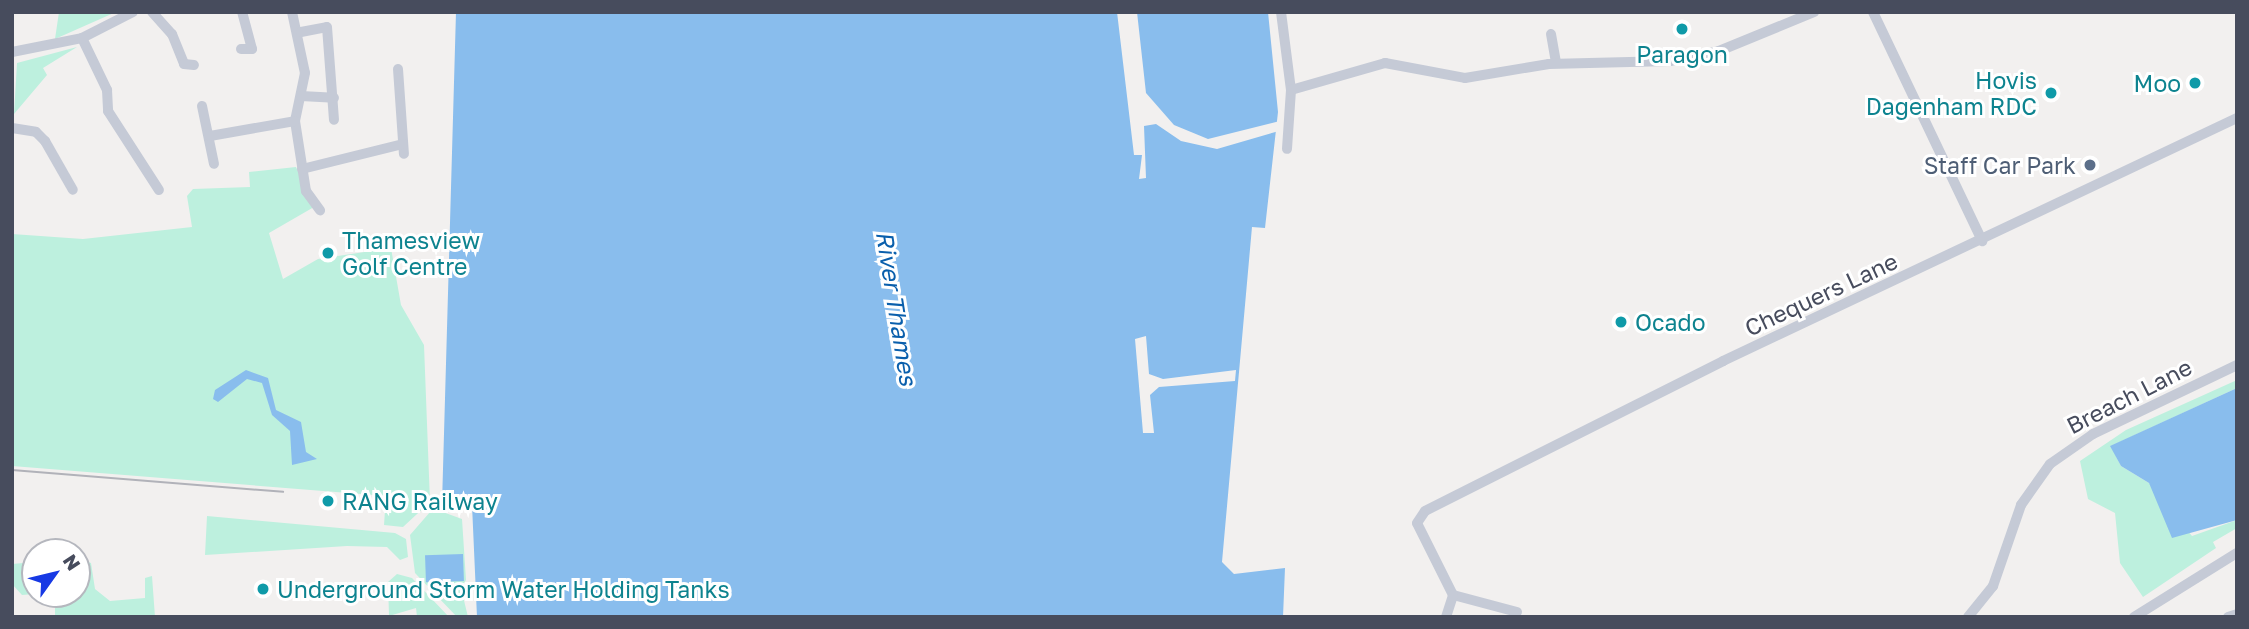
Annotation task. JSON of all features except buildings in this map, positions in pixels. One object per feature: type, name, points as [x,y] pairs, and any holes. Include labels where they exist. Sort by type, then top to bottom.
[{"type":"street","points":[[12,52],[82,38],[133,12]]},
{"type":"street","points":[[152,12],[172,34],[184,64],[194,65]]},
{"type":"street","points":[[241,49],[252,49],[242,12]]},
{"type":"street","points":[[292,12],[301,32],[301,96],[295,121],[306,191],[320,210]]},
{"type":"street","points":[[1281,12],[1291,90],[1287,149]]},
{"type":"street","points":[[1291,90],[1385,63],[1465,78],[1556,64],[1670,61],[1719,51],[1814,12]]},
{"type":"street","points":[[1874,12],[1982,241]]},
{"type":"street","points":[[301,32],[327,27],[334,120]]},
{"type":"street","points":[[1551,34],[1556,64]]},
{"type":"street","points":[[82,38],[107,90],[108,111],[159,190]]},
{"type":"street","points":[[302,169],[403,149],[398,69]]},
{"type":"street","points":[[301,96],[334,93]]},
{"type":"street","points":[[202,106],[214,164]]},
{"type":"street","name":"Chequers Lane","points":[[1453,595],[1420,532],[1417,523],[1425,512],[1589,426],[2237,119]]},
{"type":"street","points":[[210,136],[295,121]]},
{"type":"street","points":[[12,128],[36,132],[45,141],[73,190]]},
{"type":"street","name":"Breach Lane","points":[[1968,617],[1993,586],[2021,505],[2050,464],[2093,434],[2237,365]]},
{"type":"street","points":[[2134,617],[2237,553]]},
{"type":"street","points":[[1446,617],[1453,595],[1517,612]]},
{"type":"street","points":[[2228,617],[2237,614]]},
{"type":"green space","points":[[59,12],[116,12],[55,39]]},
{"type":"green space","points":[[77,47],[43,68],[47,75],[14,114],[17,63]]},
{"type":"green space","points":[[296,167],[314,207],[269,233],[283,279],[318,259],[391,248],[401,305],[424,345],[430,502],[403,527],[384,525],[386,496],[12,466],[12,234],[83,239],[192,227],[187,196],[193,189],[250,187],[249,172]]},
{"type":"green space","points":[[2237,380],[2237,388],[2111,446],[2121,466],[2149,483],[2192,536],[2237,520],[2237,528],[2213,542],[2216,548],[2143,597],[2120,563],[2115,513],[2088,499],[2080,461],[2126,430]]},
{"type":"green space","points":[[437,504],[440,511],[462,519],[466,580],[461,588],[468,617],[457,617],[415,573],[410,535]]},
{"type":"green space","points":[[207,516],[395,533],[406,539],[408,557],[400,560],[387,547],[347,546],[205,555]]},
{"type":"green space","points":[[21,563],[21,594],[12,584],[12,564]]},
{"type":"green space","points":[[91,563],[95,589],[110,601],[145,598],[145,578],[152,576],[155,617],[55,617],[55,608],[91,608]]},
{"type":"green space","points":[[397,574],[412,578],[449,617],[417,617],[416,608],[389,616],[388,582]]},
{"type":"water","name":"River Thames","points":[[456,12],[1268,12],[1278,112],[1265,228],[1252,227],[1222,562],[1234,574],[1285,568],[1283,617],[477,617],[472,505],[442,504]]},
{"type":"water","points":[[246,370],[268,378],[276,410],[301,422],[306,452],[317,459],[292,465],[290,431],[272,415],[262,383],[247,379],[218,402],[213,399],[215,390]]},
{"type":"water","points":[[2237,388],[2237,520],[2172,538],[2149,483],[2121,466],[2110,446]]},
{"type":"water","points":[[463,554],[464,581],[426,582],[425,555]]},
{"type":"pier","points":[[1117,12],[1137,12],[1146,93],[1174,125],[1208,139],[1280,121],[1279,131],[1217,149],[1181,141],[1156,124],[1144,126],[1146,178],[1139,179],[1142,155],[1134,155]]},
{"type":"pier","points":[[1146,336],[1149,374],[1163,379],[1236,370],[1235,381],[1159,387],[1150,395],[1154,433],[1143,433],[1135,339]]},
{"type":"railway","points":[[12,470],[283,492]]},
{"type":"place","name":"Paragon","points":[[1682,29]]},
{"type":"place","name":"Moo","points":[[2195,83]]},
{"type":"place","name":"Hovis Dagenham RDC","points":[[2051,93]]},
{"type":"place","name":"Staff Car Park","points":[[2090,165]]},
{"type":"place","name":"Thamesview Golf Centre","points":[[328,253]]},
{"type":"place","name":"Ocado","points":[[1621,322]]},
{"type":"place","name":"RANG Railway","points":[[328,501]]},
{"type":"place","name":"Underground Storm Water Holding Tanks","points":[[263,589]]}]
